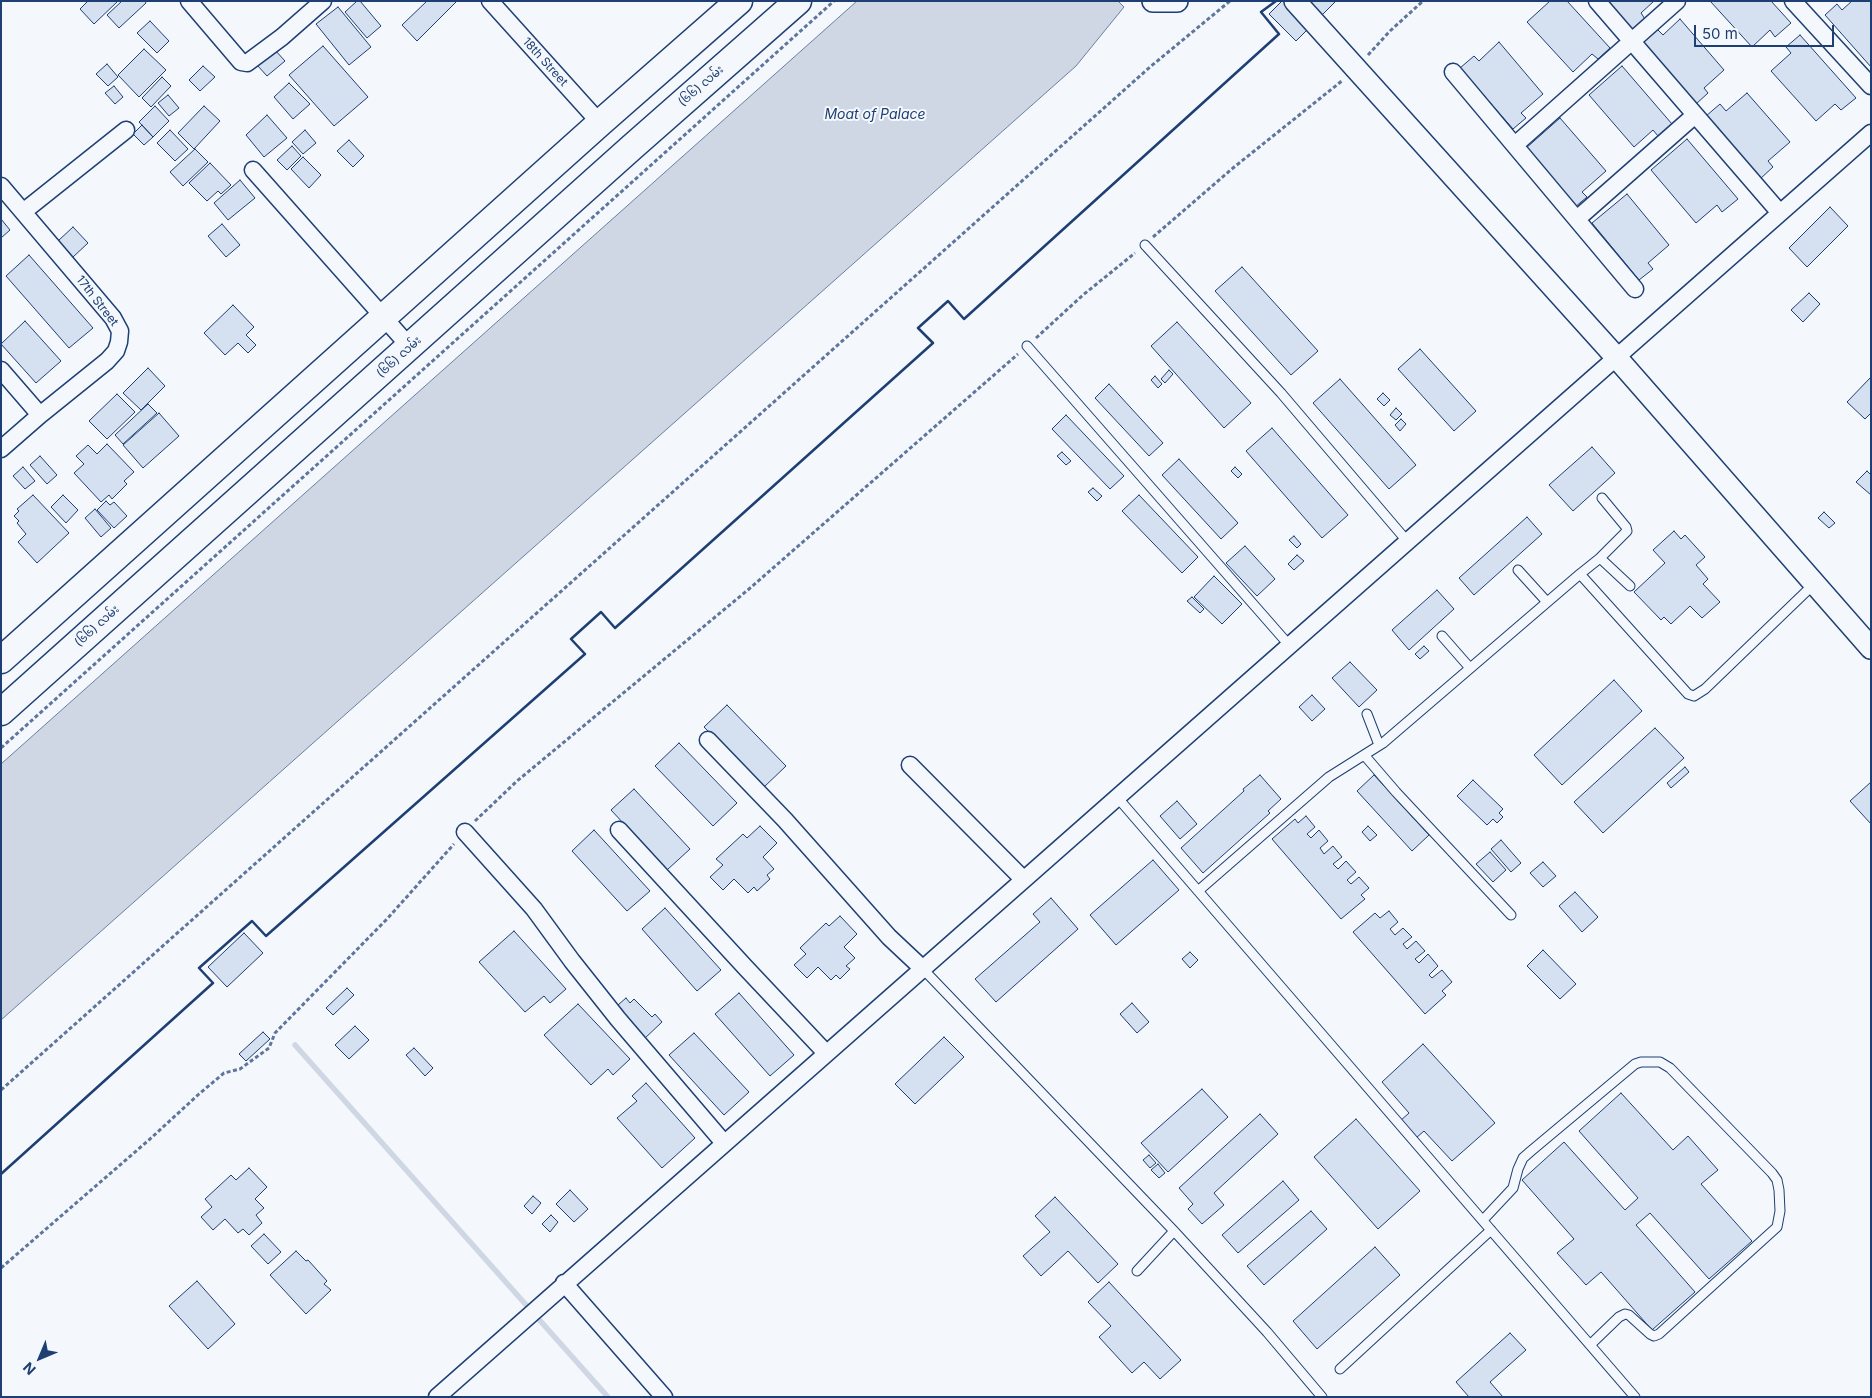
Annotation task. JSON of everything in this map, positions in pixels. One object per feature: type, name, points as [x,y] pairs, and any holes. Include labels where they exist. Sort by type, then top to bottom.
[{"type":"main road","points":[[1,660],[600,123],[739,1]]},
{"type":"main road","name":"(၆၆) လမ်း","points":[[1,712],[798,1]]},
{"type":"street","points":[[190,1],[241,62],[247,63],[282,37],[323,1]]},
{"type":"street","name":"18th Street","points":[[490,1],[600,123]]},
{"type":"street","points":[[1153,1],[1177,1]]},
{"type":"street","points":[[1295,1],[1616,357],[1871,648]]},
{"type":"street","points":[[1597,1],[1780,213]]},
{"type":"street","points":[[1516,144],[1677,1]]},
{"type":"street","points":[[1792,1],[1871,86]]},
{"type":"street","points":[[1453,72],[1516,144],[1635,289]]},
{"type":"street","points":[[1577,219],[1695,116]]},
{"type":"street","points":[[23,212],[126,130]]},
{"type":"street","points":[[437,1397],[564,1283],[1871,133]]},
{"type":"street","points":[[253,170],[382,318],[410,347]]},
{"type":"street","name":"17th Street","points":[[1,186],[113,318],[120,331],[116,351],[107,361],[1,449]]},
{"type":"street","points":[[1,370],[40,415]]},
{"type":"street","points":[[708,740],[785,820],[889,937],[922,968]]},
{"type":"street","points":[[910,765],[1023,880]]},
{"type":"street","points":[[619,830],[745,968],[826,1053]]},
{"type":"street","points":[[465,832],[534,909],[572,962],[618,1019],[724,1142]]},
{"type":"street","points":[[564,1283],[664,1397]]},
{"type":"lane","points":[[1145,245],[1281,393],[1408,541]]},
{"type":"lane","points":[[1027,346],[1289,645]]},
{"type":"lane","points":[[1198,891],[1329,777],[1365,756],[1379,745],[1600,558],[1627,531],[1626,527],[1602,498]]},
{"type":"lane","points":[[1600,558],[1630,586]]},
{"type":"lane","points":[[1518,570],[1547,602]]},
{"type":"lane","points":[[1580,574],[1688,694],[1694,696],[1705,689],[1815,584]]},
{"type":"lane","points":[[1442,636],[1470,668]]},
{"type":"lane","points":[[1367,714],[1379,745]]},
{"type":"lane","points":[[1365,756],[1396,792],[1511,915]]},
{"type":"lane","points":[[1117,797],[1634,1396]]},
{"type":"lane","points":[[922,968],[1174,1231],[1272,1338],[1322,1397]]},
{"type":"lane","points":[[1483,1220],[1513,1188],[1518,1168],[1523,1158],[1634,1064],[1641,1062],[1660,1062],[1670,1068],[1772,1173],[1777,1180],[1779,1190],[1780,1211],[1777,1227],[1659,1334],[1654,1336],[1650,1334],[1629,1315],[1624,1314],[1590,1345]]},
{"type":"lane","points":[[1340,1368],[1491,1230]]},
{"type":"lane","points":[[1137,1271],[1174,1231]]},
{"type":"path","points":[[1,748],[834,1]]},
{"type":"path","points":[[1,1090],[1143,74],[1230,1]]},
{"type":"path","points":[[1,1268],[199,1094],[224,1074],[240,1069],[269,1048],[276,1033],[387,919],[465,832],[517,781],[749,589],[1083,295],[1145,245],[1233,168],[1321,99],[1356,68],[1390,31],[1422,1]]},
{"type":"water","name":"Moat of Palace","points":[[857,1],[1118,1],[1124,7],[1076,66],[1,1020],[1,764]]},
{"type":"building","points":[[88,1],[118,1],[94,24],[80,9]]},
{"type":"building","points":[[122,1],[145,1],[146,3],[119,28],[107,15]]},
{"type":"building","points":[[357,1],[360,1],[381,26],[367,38],[345,12]]},
{"type":"building","points":[[427,1],[457,1],[417,41],[402,25]]},
{"type":"building","points":[[1282,1],[1336,1],[1296,41],[1269,14]]},
{"type":"building","points":[[1550,1],[1567,1],[1610,48],[1598,59],[1592,54],[1573,72],[1527,22]]},
{"type":"building","points":[[1607,1],[1654,1],[1641,13],[1645,19],[1633,30]]},
{"type":"building","points":[[1710,1],[1771,1],[1791,23],[1775,37],[1770,30],[1752,47]]},
{"type":"building","points":[[1852,1],[1871,1],[1871,67],[1825,15],[1837,4],[1842,10]]},
{"type":"building","points":[[338,7],[371,47],[349,65],[316,24]]},
{"type":"building","points":[[1680,19],[1724,70],[1704,88],[1708,93],[1696,104],[1641,41],[1656,28],[1663,35]]},
{"type":"building","points":[[150,21],[169,41],[157,53],[137,33]]},
{"type":"building","points":[[1800,35],[1856,98],[1841,110],[1835,104],[1816,121],[1771,71],[1791,53],[1786,47]]},
{"type":"building","points":[[1499,42],[1543,94],[1521,113],[1526,118],[1513,129],[1460,68],[1474,56],[1479,61]]},
{"type":"building","points":[[323,46],[368,97],[334,126],[289,75]]},
{"type":"building","points":[[144,49],[166,70],[139,97],[118,75]]},
{"type":"building","points":[[275,50],[285,61],[267,76],[257,65]]},
{"type":"building","points":[[107,64],[118,77],[108,86],[96,74]]},
{"type":"building","points":[[203,66],[215,77],[200,91],[189,80]]},
{"type":"building","points":[[1622,66],[1672,124],[1658,136],[1653,130],[1634,147],[1589,95]]},
{"type":"building","points":[[162,77],[171,86],[151,107],[142,98]]},
{"type":"building","points":[[289,83],[310,104],[293,119],[274,97]]},
{"type":"building","points":[[114,86],[123,97],[115,104],[105,93]]},
{"type":"building","points":[[1747,93],[1790,142],[1768,161],[1773,167],[1760,179],[1706,116],[1720,104],[1726,111]]},
{"type":"building","points":[[168,95],[179,108],[169,116],[158,103]]},
{"type":"building","points":[[155,106],[169,121],[153,137],[139,122]]},
{"type":"building","points":[[204,106],[220,121],[194,149],[178,133]]},
{"type":"building","points":[[267,115],[287,138],[264,157],[246,135]]},
{"type":"building","points":[[1560,118],[1606,171],[1582,192],[1587,197],[1575,207],[1525,149]]},
{"type":"building","points":[[142,125],[153,137],[144,145],[133,134]]},
{"type":"building","points":[[170,130],[188,149],[175,161],[157,143]]},
{"type":"building","points":[[305,130],[316,143],[303,154],[292,142]]},
{"type":"building","points":[[1687,139],[1738,199],[1722,212],[1717,205],[1696,223],[1651,170]]},
{"type":"building","points":[[349,140],[364,156],[353,167],[337,151]]},
{"type":"building","points":[[292,146],[301,156],[287,170],[277,160]]},
{"type":"building","points":[[195,149],[208,162],[183,186],[170,172]]},
{"type":"building","points":[[303,157],[321,175],[309,188],[291,169]]},
{"type":"building","points":[[210,163],[231,185],[221,194],[218,191],[207,201],[189,183]]},
{"type":"building","points":[[240,180],[255,198],[228,220],[214,203]]},
{"type":"building","points":[[1627,194],[1669,245],[1648,263],[1653,269],[1639,280],[1592,223]]},
{"type":"building","points":[[1830,207],[1848,226],[1807,267],[1789,248]]},
{"type":"building","points":[[1,219],[10,230],[1,238]]},
{"type":"building","points":[[222,224],[240,245],[226,257],[208,236]]},
{"type":"building","points":[[73,227],[88,243],[73,257],[58,241]]},
{"type":"building","points":[[29,255],[93,328],[69,348],[6,276]]},
{"type":"building","points":[[1242,267],[1318,351],[1291,375],[1215,291]]},
{"type":"building","points":[[1809,293],[1820,304],[1803,322],[1791,310]]},
{"type":"building","points":[[233,305],[254,327],[246,335],[256,345],[248,353],[238,343],[225,355],[204,333]]},
{"type":"building","points":[[25,321],[61,361],[36,383],[1,344]]},
{"type":"building","points":[[1177,322],[1251,403],[1224,428],[1151,346]]},
{"type":"building","points":[[1420,349],[1476,411],[1454,431],[1398,369]]},
{"type":"building","points":[[148,368],[165,386],[141,410],[123,393]]},
{"type":"building","points":[[1169,370],[1173,374],[1165,383],[1161,379]]},
{"type":"building","points":[[1155,376],[1162,384],[1158,388],[1151,380]]},
{"type":"building","points":[[1871,377],[1871,413],[1865,419],[1847,402]]},
{"type":"building","points":[[1340,379],[1416,465],[1389,489],[1313,403]]},
{"type":"building","points":[[1109,384],[1163,443],[1149,456],[1095,398]]},
{"type":"building","points":[[1383,393],[1390,400],[1384,406],[1377,399]]},
{"type":"building","points":[[117,394],[135,412],[107,439],[89,421]]},
{"type":"building","points":[[148,404],[157,413],[123,444],[115,435]]},
{"type":"building","points":[[1396,408],[1402,414],[1396,420],[1390,415]]},
{"type":"building","points":[[159,413],[179,436],[143,468],[123,445]]},
{"type":"building","points":[[1066,415],[1124,476],[1110,489],[1052,429]]},
{"type":"building","points":[[1401,419],[1406,424],[1400,431],[1395,425]]},
{"type":"building","points":[[1272,428],[1348,515],[1322,538],[1246,451]]},
{"type":"building","points":[[107,444],[134,472],[124,481],[127,484],[112,499],[109,495],[101,502],[74,473],[84,464],[76,456],[88,445],[97,454]]},
{"type":"building","points":[[1592,447],[1615,473],[1573,511],[1549,485]]},
{"type":"building","points":[[1062,452],[1071,461],[1066,465],[1057,456]]},
{"type":"building","points":[[40,456],[57,475],[47,484],[30,465]]},
{"type":"building","points":[[1179,459],[1238,523],[1221,539],[1162,475]]},
{"type":"building","points":[[23,467],[35,481],[25,489],[13,476]]},
{"type":"building","points":[[1235,467],[1242,474],[1238,478],[1231,471]]},
{"type":"building","points":[[1867,471],[1871,475],[1871,495],[1856,482]]},
{"type":"building","points":[[1093,488],[1102,496],[1097,501],[1088,492]]},
{"type":"building","points":[[33,495],[69,533],[37,563],[18,542],[26,534],[14,516],[19,511],[17,509]]},
{"type":"building","points":[[63,495],[78,510],[66,523],[51,507]]},
{"type":"building","points":[[1139,495],[1198,557],[1182,573],[1122,511]]},
{"type":"building","points":[[106,501],[110,505],[114,502],[127,516],[114,528],[97,510]]},
{"type":"building","points":[[95,509],[111,528],[101,537],[85,518]]},
{"type":"building","points":[[1824,512],[1835,523],[1829,528],[1818,518]]},
{"type":"building","points":[[1527,517],[1542,534],[1474,595],[1459,578]]},
{"type":"building","points":[[1674,531],[1681,539],[1685,535],[1705,557],[1696,565],[1708,579],[1703,584],[1720,602],[1702,618],[1690,606],[1671,624],[1664,617],[1661,620],[1634,592],[1665,563],[1653,550]]},
{"type":"building","points":[[1294,536],[1301,544],[1297,548],[1289,540]]},
{"type":"building","points":[[1245,546],[1275,579],[1257,596],[1226,563]]},
{"type":"building","points":[[1297,555],[1304,561],[1294,570],[1288,564]]},
{"type":"building","points":[[1214,576],[1242,604],[1222,624],[1194,597]]},
{"type":"building","points":[[1437,590],[1454,609],[1409,650],[1392,630]]},
{"type":"building","points":[[1192,597],[1204,609],[1200,613],[1187,601]]},
{"type":"building","points":[[1424,646],[1429,651],[1420,659],[1415,654]]},
{"type":"building","points":[[1350,662],[1377,690],[1359,707],[1332,678]]},
{"type":"building","points":[[1614,680],[1642,711],[1562,785],[1534,755]]},
{"type":"building","points":[[1312,695],[1325,709],[1312,721],[1299,707]]},
{"type":"building","points":[[727,705],[786,766],[763,788],[704,727]]},
{"type":"building","points":[[1655,728],[1684,758],[1603,833],[1574,802]]},
{"type":"building","points":[[679,743],[737,803],[713,826],[655,766]]},
{"type":"building","points":[[1685,767],[1689,772],[1671,788],[1667,783]]},
{"type":"building","points":[[1260,775],[1281,799],[1268,811],[1270,813],[1203,873],[1181,848]]},
{"type":"building","points":[[1374,775],[1429,835],[1412,851],[1357,791]]},
{"type":"building","points":[[1473,780],[1503,809],[1499,813],[1503,817],[1497,823],[1493,819],[1487,825],[1457,796]]},
{"type":"building","points":[[1871,782],[1871,824],[1850,801]]},
{"type":"building","points":[[634,789],[690,849],[667,870],[611,810]]},
{"type":"building","points":[[1177,801],[1197,824],[1180,839],[1160,816]]},
{"type":"building","points":[[1306,816],[1315,827],[1307,834],[1311,838],[1319,830],[1328,841],[1320,848],[1324,854],[1333,846],[1342,857],[1333,864],[1338,869],[1346,861],[1356,872],[1347,880],[1351,884],[1359,877],[1369,888],[1361,895],[1365,899],[1341,919],[1272,839],[1295,819],[1298,823]]},
{"type":"building","points":[[760,826],[777,843],[763,857],[774,869],[767,875],[770,879],[757,891],[754,887],[748,893],[734,879],[723,890],[710,877],[723,865],[716,859],[743,834],[747,838]]},
{"type":"building","points":[[1368,826],[1377,835],[1370,841],[1362,832]]},
{"type":"building","points":[[594,830],[650,891],[627,911],[572,851]]},
{"type":"building","points":[[1501,840],[1521,863],[1511,872],[1491,849]]},
{"type":"building","points":[[1490,852],[1506,870],[1493,882],[1476,864]]},
{"type":"building","points":[[1153,860],[1179,890],[1116,945],[1090,915]]},
{"type":"building","points":[[1543,862],[1556,876],[1543,887],[1530,873]]},
{"type":"building","points":[[1575,892],[1598,917],[1582,932],[1559,906]]},
{"type":"building","points":[[1051,898],[1078,929],[996,1002],[975,979],[1040,922],[1033,914]]},
{"type":"building","points":[[665,908],[721,970],[697,991],[642,929]]},
{"type":"building","points":[[1389,911],[1398,922],[1390,929],[1395,935],[1403,928],[1412,937],[1403,944],[1407,949],[1416,941],[1425,951],[1415,959],[1419,963],[1428,954],[1438,966],[1429,975],[1432,978],[1442,970],[1452,982],[1442,991],[1446,995],[1425,1014],[1353,932],[1375,913],[1380,918]]},
{"type":"building","points":[[840,916],[857,934],[844,947],[855,958],[846,966],[850,969],[840,979],[836,975],[831,980],[818,967],[807,978],[794,965],[806,954],[800,948],[826,923],[829,926]]},
{"type":"building","points":[[514,931],[566,989],[550,1003],[544,996],[525,1012],[479,962]]},
{"type":"building","points":[[244,933],[263,953],[227,987],[208,967]]},
{"type":"building","points":[[1543,950],[1576,984],[1560,999],[1527,966]]},
{"type":"building","points":[[1190,952],[1198,960],[1190,968],[1182,959]]},
{"type":"building","points":[[347,988],[354,995],[333,1015],[326,1008]]},
{"type":"building","points":[[739,993],[794,1055],[770,1076],[715,1014]]},
{"type":"building","points":[[626,998],[630,1003],[634,999],[652,1017],[655,1014],[662,1022],[643,1040],[618,1014],[622,1010],[618,1005]]},
{"type":"building","points":[[1132,1003],[1149,1022],[1137,1033],[1120,1014]]},
{"type":"building","points":[[578,1004],[630,1059],[613,1075],[608,1069],[591,1085],[544,1035]]},
{"type":"building","points":[[355,1026],[369,1040],[349,1059],[335,1045]]},
{"type":"building","points":[[263,1032],[270,1039],[246,1061],[239,1054]]},
{"type":"building","points":[[694,1033],[749,1092],[724,1115],[669,1055]]},
{"type":"building","points":[[944,1037],[964,1057],[915,1104],[895,1084]]},
{"type":"building","points":[[1423,1044],[1495,1123],[1452,1161],[1424,1131],[1416,1138],[1400,1121],[1409,1113],[1382,1082]]},
{"type":"building","points":[[414,1048],[433,1068],[425,1076],[406,1055]]},
{"type":"building","points":[[646,1083],[695,1138],[662,1168],[617,1118],[637,1101],[632,1096]]},
{"type":"building","points":[[1202,1089],[1228,1117],[1168,1172],[1141,1143]]},
{"type":"building","points":[[1621,1093],[1673,1150],[1688,1136],[1718,1170],[1701,1184],[1752,1241],[1709,1279],[1650,1213],[1636,1225],[1695,1292],[1652,1330],[1601,1272],[1586,1285],[1557,1253],[1574,1239],[1522,1180],[1564,1142],[1625,1210],[1638,1198],[1579,1131]]},
{"type":"building","points":[[1260,1114],[1278,1134],[1214,1193],[1224,1205],[1202,1224],[1188,1209],[1193,1204],[1179,1188]]},
{"type":"building","points":[[1356,1119],[1420,1191],[1378,1229],[1314,1157]]},
{"type":"building","points":[[1149,1155],[1156,1163],[1150,1168],[1143,1160]]},
{"type":"building","points":[[1158,1164],[1165,1173],[1159,1178],[1151,1170]]},
{"type":"building","points":[[249,1168],[267,1187],[255,1199],[264,1208],[256,1215],[262,1223],[249,1235],[243,1229],[238,1233],[225,1219],[213,1230],[201,1217],[212,1207],[205,1199],[231,1175],[236,1180]]},
{"type":"building","points":[[1283,1181],[1299,1200],[1238,1253],[1222,1235]]},
{"type":"building","points":[[570,1190],[588,1209],[574,1222],[556,1204]]},
{"type":"building","points":[[533,1196],[541,1203],[532,1214],[524,1206]]},
{"type":"building","points":[[1055,1197],[1118,1264],[1098,1283],[1068,1251],[1041,1276],[1023,1256],[1050,1232],[1035,1216]]},
{"type":"building","points":[[1311,1211],[1327,1229],[1264,1285],[1247,1266]]},
{"type":"building","points":[[551,1215],[558,1222],[550,1232],[542,1224]]},
{"type":"building","points":[[264,1234],[281,1252],[268,1264],[251,1246]]},
{"type":"building","points":[[1375,1247],[1400,1275],[1317,1349],[1293,1321]]},
{"type":"building","points":[[296,1251],[306,1261],[308,1260],[327,1281],[324,1284],[331,1290],[306,1314],[270,1275]]},
{"type":"building","points":[[197,1281],[235,1324],[208,1349],[169,1306]]},
{"type":"building","points":[[1109,1282],[1181,1360],[1160,1379],[1144,1362],[1132,1373],[1099,1337],[1111,1326],[1088,1302]]},
{"type":"building","points":[[1510,1333],[1526,1350],[1490,1382],[1503,1397],[1469,1397],[1456,1382]]},
{"type":"waterway","points":[[295,1045],[608,1397]]},
{"type":"wall","points":[[1,1174],[213,983],[199,968],[252,921],[266,936],[585,654],[571,639],[601,612],[615,628],[933,343],[918,328],[948,301],[964,319],[1279,34],[1261,12],[1276,1]]}]
